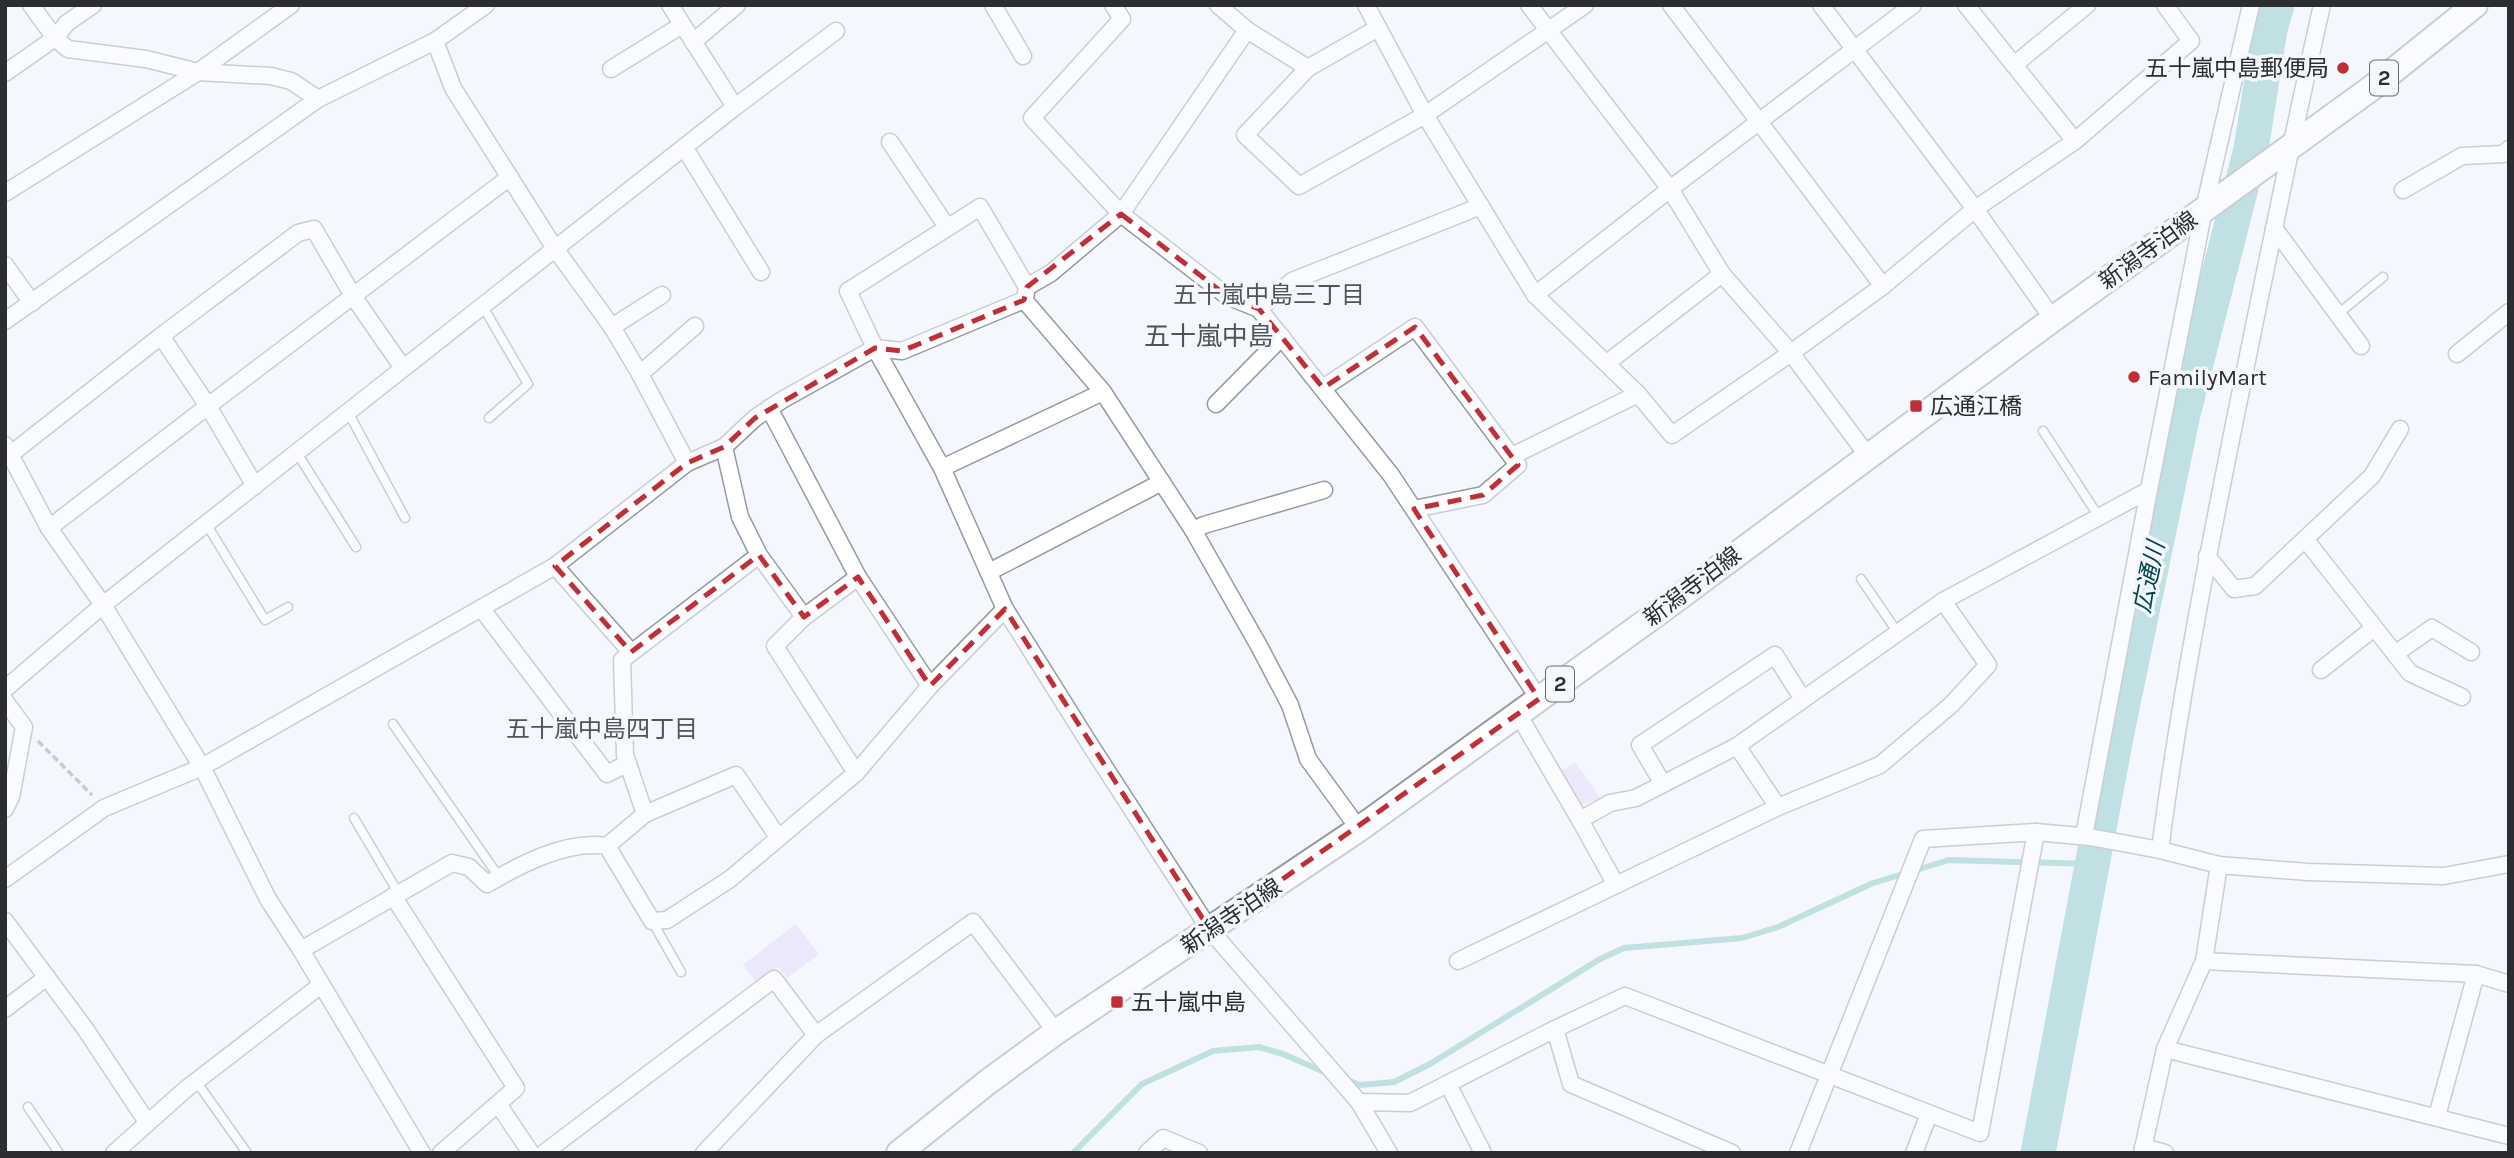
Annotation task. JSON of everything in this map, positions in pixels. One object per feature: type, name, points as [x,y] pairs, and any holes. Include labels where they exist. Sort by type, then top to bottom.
[{"type":"main road","name":"新潟寺泊線","points":[[899,1153],[1056,1032],[1359,829],[1539,699],[2053,319],[2373,87],[2475,5]]},
{"type":"street","points":[[31,5],[55,38],[68,49],[146,59],[198,72],[271,76],[291,81],[318,99]]},
{"type":"street","points":[[5,73],[55,38],[67,23],[93,5]]},
{"type":"street","points":[[5,193],[198,72],[291,5]]},
{"type":"street","points":[[5,321],[318,99],[436,41],[486,5]]},
{"type":"street","points":[[670,5],[734,107]]},
{"type":"street","points":[[693,42],[737,5]]},
{"type":"street","points":[[993,5],[1023,56]]},
{"type":"street","points":[[1113,5],[1122,19],[1032,118],[1121,214],[1227,296],[1259,309],[1391,474],[1539,699]]},
{"type":"street","points":[[1218,5],[1247,30],[1308,68]]},
{"type":"street","points":[[1366,5],[1425,115],[1535,295],[1638,394],[1672,435],[1883,286],[1975,209],[2075,141],[2191,41],[2165,5]]},
{"type":"street","points":[[1529,5],[1670,189],[1723,274],[1791,353],[1868,456]]},
{"type":"street","points":[[1378,28],[1308,68],[1245,135],[1299,186],[1425,115],[1585,5]]},
{"type":"street","points":[[1671,5],[1883,286]]},
{"type":"street","points":[[1821,5],[1975,209],[2053,319]]},
{"type":"street","points":[[1535,295],[1913,5]]},
{"type":"street","points":[[1966,5],[2075,141]]},
{"type":"street","points":[[2014,65],[2087,5]]},
{"type":"street","points":[[2087,836],[2150,489],[2251,5]]},
{"type":"street","points":[[2155,850],[2207,556],[2274,228],[2285,150],[2322,5]]},
{"type":"street","points":[[611,69],[682,25]]},
{"type":"street","points":[[5,878],[104,808],[202,767],[555,566],[687,463],[724,447],[769,408],[874,348],[902,351],[1026,294],[1121,214],[1247,30]]},
{"type":"street","points":[[5,689],[103,605],[554,247],[836,31]]},
{"type":"street","points":[[436,41],[453,88],[554,247],[611,327],[640,374],[687,463]]},
{"type":"street","points":[[890,142],[947,228]]},
{"type":"street","points":[[684,147],[761,272]]},
{"type":"street","points":[[2403,190],[2462,156],[2503,153],[2509,149]]},
{"type":"street","points":[[49,528],[510,177]]},
{"type":"street","points":[[1259,309],[1292,281],[1481,206]]},
{"type":"street","points":[[1359,829],[1308,759],[1290,705],[1193,530],[1103,392],[1026,294],[980,207],[848,290],[874,348],[942,468],[1005,609],[1210,930],[1359,1102],[1389,1153]]},
{"type":"street","points":[[2274,228],[2361,346]]},
{"type":"street","points":[[403,368],[353,296],[314,229],[298,233],[8,449],[49,528],[103,605],[202,767],[268,899],[422,1153]]},
{"type":"street","points":[[5,265],[32,303]]},
{"type":"street","points":[[1607,363],[1723,274]]},
{"type":"street","points":[[611,327],[662,295]]},
{"type":"street","points":[[2457,354],[2509,312]]},
{"type":"street","points":[[640,374],[695,326]]},
{"type":"street","points":[[1323,388],[1415,327],[1518,465],[1483,495],[1414,509]]},
{"type":"street","points":[[162,336],[208,405],[255,486]]},
{"type":"street","points":[[1216,404],[1282,337]]},
{"type":"street","points":[[942,468],[1103,392]]},
{"type":"street","points":[[1512,456],[1638,394]]},
{"type":"street","points":[[769,408],[858,577],[930,686]]},
{"type":"street","points":[[2207,556],[2234,589],[2255,586],[2372,477],[2400,429]]},
{"type":"street","points":[[724,447],[740,517],[758,555],[804,617]]},
{"type":"street","points":[[989,572],[1162,482]]},
{"type":"street","points":[[1580,820],[1610,803],[1636,798],[1737,746],[1943,601],[2150,489]]},
{"type":"street","points":[[1193,530],[1204,524],[1324,490]]},
{"type":"street","points":[[2305,539],[2410,673],[2462,697]]},
{"type":"street","points":[[645,814],[625,755],[622,660],[758,555]]},
{"type":"street","points":[[555,566],[632,652]]},
{"type":"street","points":[[856,772],[775,646],[804,617],[858,577]]},
{"type":"street","points":[[1458,961],[1777,807],[1880,765],[1951,705],[1988,665],[1943,601]]},
{"type":"street","points":[[481,608],[607,774],[628,763]]},
{"type":"street","points":[[607,846],[652,921],[667,920],[730,879],[856,772],[930,686],[1005,609]]},
{"type":"street","points":[[2320,670],[2374,628]]},
{"type":"street","points":[[2395,654],[2432,628],[2472,652]]},
{"type":"street","points":[[1663,784],[1640,745],[1775,655],[1802,698]]},
{"type":"street","points":[[5,701],[24,727],[11,797],[5,809]]},
{"type":"street","points":[[1518,714],[1616,885]]},
{"type":"street","points":[[1737,746],[1777,807]]},
{"type":"street","points":[[301,950],[452,863],[469,867],[487,884],[563,850],[593,844],[607,846],[645,814],[736,775],[778,837]]},
{"type":"street","points":[[1359,1102],[1410,1103],[1625,996],[1980,1133],[2036,832]]},
{"type":"street","points":[[1798,1153],[1923,839],[2036,832],[2087,836],[2219,865],[2308,872],[2444,876],[2509,864]]},
{"type":"street","points":[[2165,1153],[2142,1150],[2165,1049],[2204,961],[2219,865]]},
{"type":"street","points":[[396,895],[516,1088],[441,1153]]},
{"type":"street","points":[[5,921],[86,1030],[147,1122]]},
{"type":"street","points":[[704,1153],[816,1035],[973,922],[1056,1032]]},
{"type":"street","points":[[2204,961],[2476,974],[2509,984]]},
{"type":"street","points":[[2437,1116],[2476,974]]},
{"type":"street","points":[[5,1009],[47,977]]},
{"type":"street","points":[[544,1153],[774,979],[816,1035]]},
{"type":"street","points":[[114,1153],[196,1081],[321,985]]},
{"type":"street","points":[[1555,1029],[1571,1084],[1732,1153]]},
{"type":"street","points":[[2165,1049],[2509,1136]]},
{"type":"street","points":[[1448,1084],[1483,1153]]},
{"type":"street","points":[[498,1104],[531,1153]]},
{"type":"street","points":[[1914,1153],[1929,1114]]},
{"type":"street","points":[[1147,1153],[1163,1138],[1199,1153]]},
{"type":"lane","points":[[2338,314],[2383,277]]},
{"type":"lane","points":[[482,305],[528,384],[489,418]]},
{"type":"lane","points":[[348,412],[405,518]]},
{"type":"lane","points":[[2043,430],[2099,517]]},
{"type":"lane","points":[[297,453],[356,547]]},
{"type":"lane","points":[[207,524],[265,620],[288,607]]},
{"type":"lane","points":[[1861,579],[1898,633]]},
{"type":"lane","points":[[393,724],[499,877]]},
{"type":"lane","points":[[354,818],[396,895]]},
{"type":"lane","points":[[652,921],[681,972]]},
{"type":"lane","points":[[196,1081],[247,1153]]},
{"type":"lane","points":[[28,1107],[59,1153]]},
{"type":"path","points":[[24,727],[104,808]]},
{"type":"highlighted area","points":[[1121,214],[1227,296],[1259,309],[1323,388],[1415,327],[1518,465],[1483,495],[1414,509],[1539,699],[1210,930],[1005,609],[930,686],[858,577],[804,617],[759,555],[631,652],[555,566],[687,463],[724,447],[755,418],[875,348],[902,351],[1024,300],[1027,287]]},
{"type":"shaded area","points":[[1575,762],[1600,798],[1582,805],[1570,795],[1558,773]]},
{"type":"shaded area","points":[[796,924],[819,954],[787,978],[779,968],[758,984],[743,965]]},
{"type":"waterway","name":"広通川","points":[[2038,1153],[2118,727],[2183,414],[2251,149],[2270,29],[2277,5]]},
{"type":"waterway","points":[[1344,1079],[1360,1085],[1394,1082],[1430,1064],[1600,959],[1624,948],[1742,938],[1778,927],[1873,883],[1949,860],[2092,864]]},
{"type":"waterway","points":[[1073,1153],[1142,1084],[1213,1051],[1259,1047],[1283,1054],[1331,1075]]},
{"type":"place","name":"五十嵐中島郵便局","points":[[2343,68]]},
{"type":"place","name":"FamilyMart","points":[[2134,377]]},
{"type":"place","name":"広通江橋","points":[[1916,406]]},
{"type":"place","name":"五十嵐中島","points":[[1117,1002]]},
{"type":"district","name":"五十嵐中島三丁目","points":[[1269,295]]},
{"type":"district","name":"五十嵐中島","points":[[1209,336]]},
{"type":"district","name":"五十嵐中島四丁目","points":[[602,729]]}]
